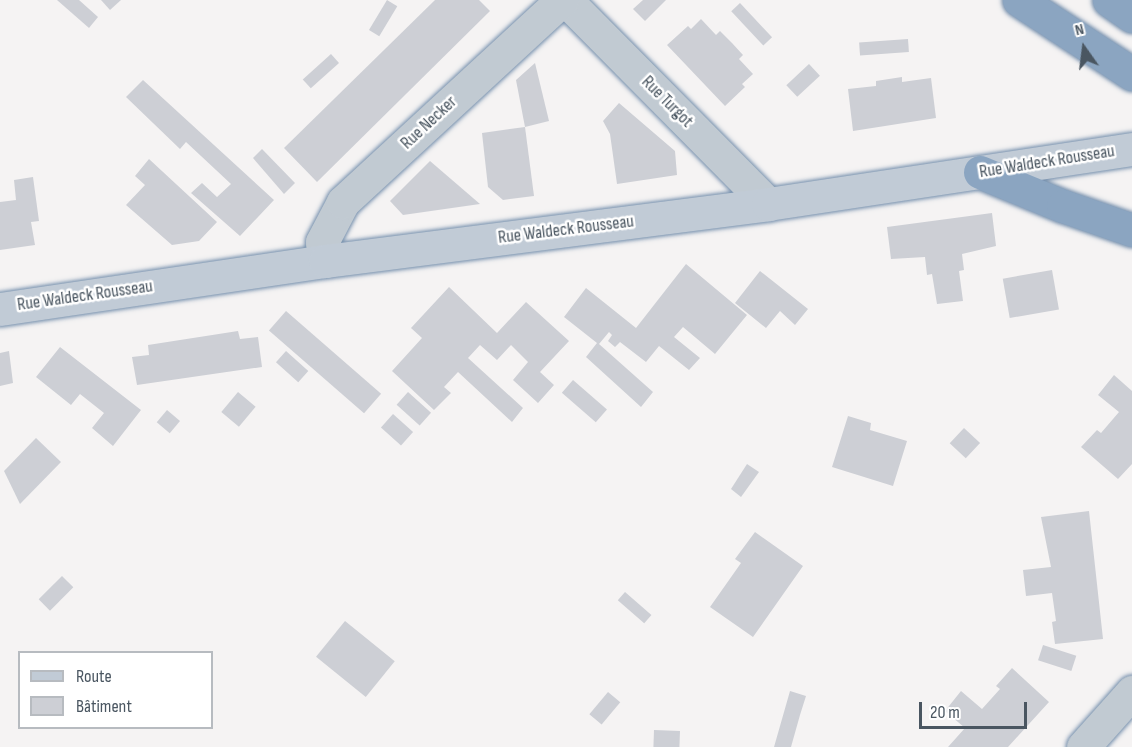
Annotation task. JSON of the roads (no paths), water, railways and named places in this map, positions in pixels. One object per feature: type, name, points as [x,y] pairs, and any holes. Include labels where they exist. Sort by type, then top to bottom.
[{"type":"highway","points":[[1019,0],[1132,74]]},
{"type":"highway","points":[[1109,0],[1132,16]]},
{"type":"highway","points":[[980,172],[1063,207],[1132,230]]},
{"type":"street","name":"Rue Turgot","points":[[564,0],[768,204]]},
{"type":"street","name":"Rue Necker","points":[[325,261],[322,242],[343,202],[564,0]]},
{"type":"street","name":"Rue Waldeck Rousseau","points":[[0,309],[325,261],[768,204],[1132,149]]},
{"type":"street","points":[[1083,747],[1132,692]]}]
